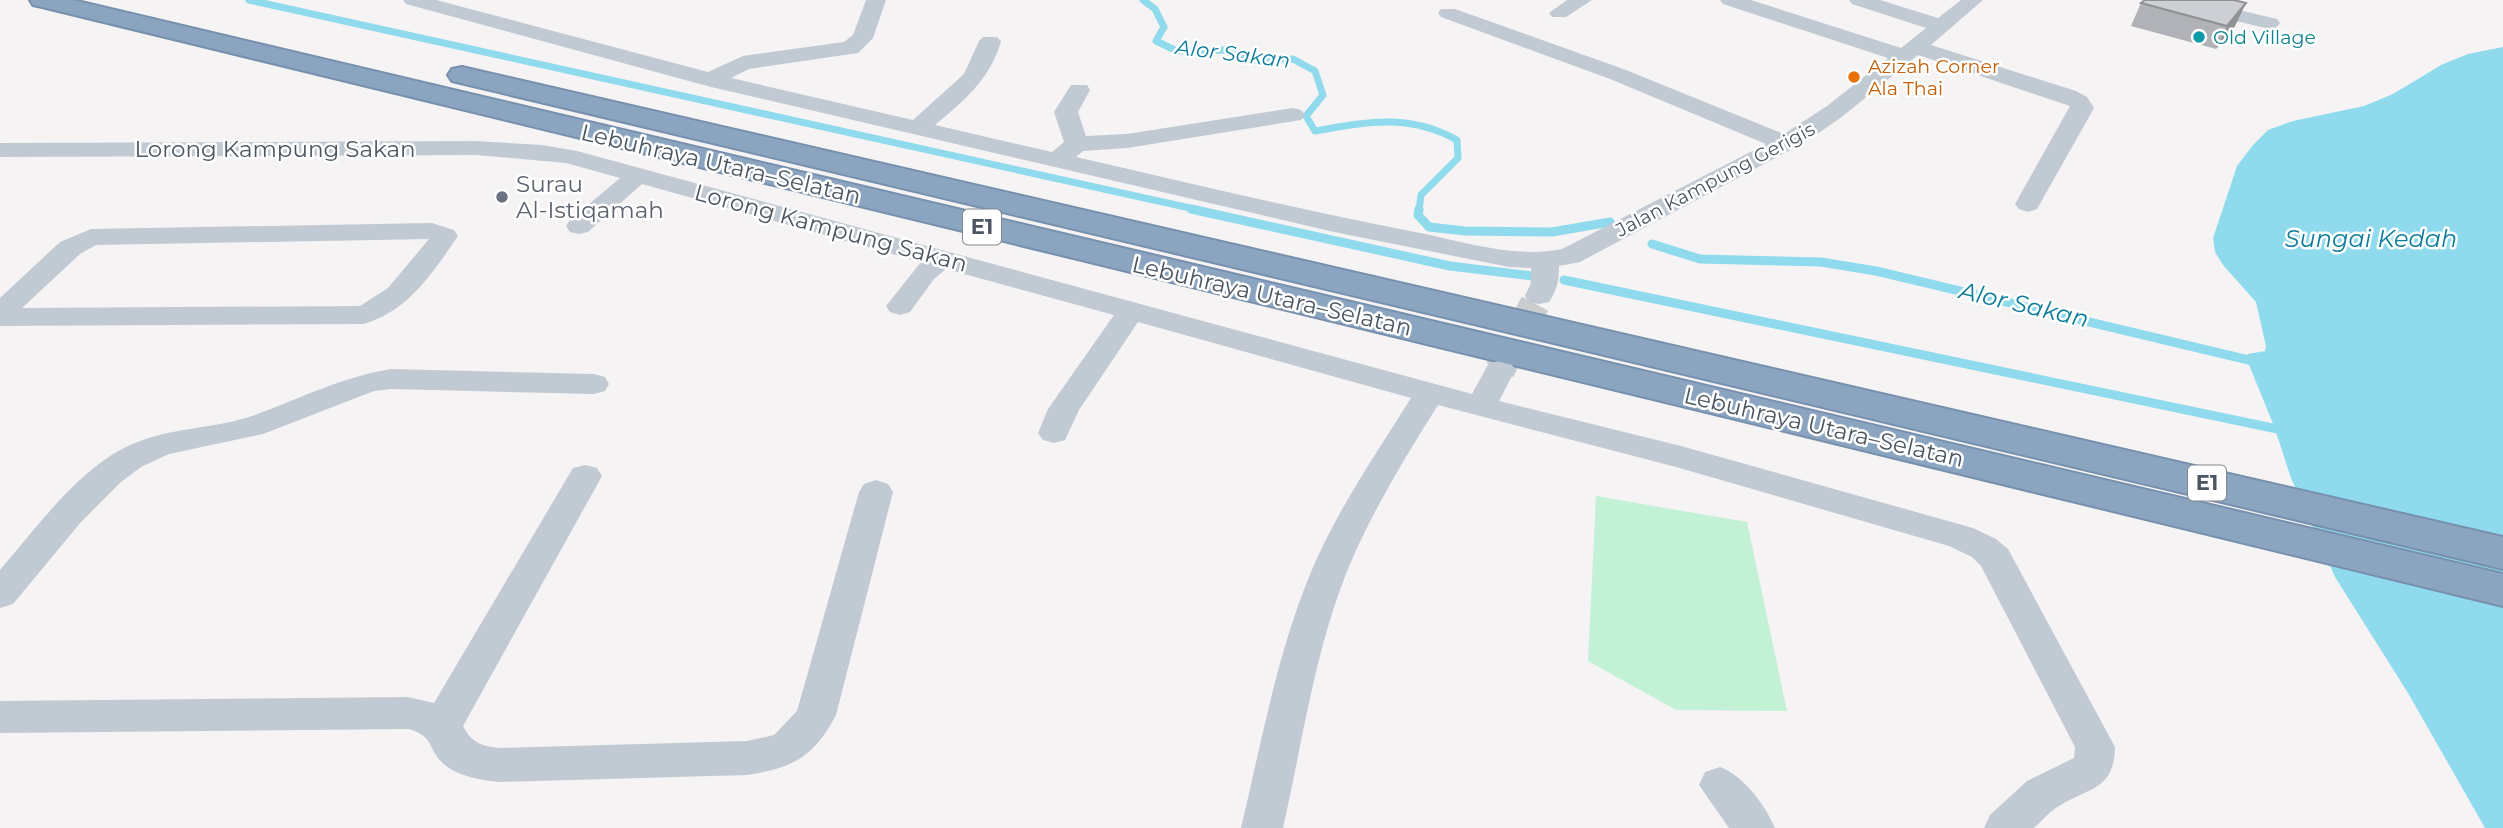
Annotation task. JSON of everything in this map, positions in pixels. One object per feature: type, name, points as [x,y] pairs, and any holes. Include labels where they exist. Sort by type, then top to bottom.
[{"type":"highway","name":"Lebuhraya Utara–Selatan","points":[[42,0],[1918,432],[2503,553]]},
{"type":"highway","name":"Lebuhraya Utara–Selatan","points":[[143,0],[1918,432],[2503,590]]},
{"type":"street","name":"Jalan Kampung Gerigis","points":[[414,0],[711,80],[919,126],[1067,152],[1347,227],[1490,257],[1545,261],[1570,256],[1785,144],[1835,111],[1973,0]]},
{"type":"street","points":[[711,80],[743,63],[850,48],[862,38],[876,0]]},
{"type":"street","points":[[1559,13],[1582,0]]},
{"type":"street","points":[[1730,0],[2068,96],[2079,102],[2082,108],[2028,204]]},
{"type":"street","points":[[1860,0],[1942,26]]},
{"type":"street","points":[[1909,15],[1931,0]]},
{"type":"street","points":[[2169,0],[2270,23]]},
{"type":"street","points":[[1448,13],[1630,78],[1785,144]]},
{"type":"street","points":[[919,126],[978,72],[987,59],[990,41]]},
{"type":"street","points":[[1079,90],[1066,112],[1067,152],[1268,110],[1293,115]]},
{"type":"street","name":"Lorong Kampung Sakan","points":[[0,150],[513,149],[568,156],[1430,393],[1681,457],[1961,537],[1984,548],[1995,558],[2095,747],[2094,765],[2084,774],[2042,794],[2005,828]]},
{"type":"street","points":[[579,226],[638,175]]},
{"type":"street","points":[[432,231],[445,236],[390,302],[374,313],[363,315],[0,315],[70,248],[91,237],[432,231]]},
{"type":"street","points":[[900,306],[925,273],[941,259]]},
{"type":"street","points":[[1539,296],[1545,283],[1545,261]]},
{"type":"street","points":[[1054,433],[1064,409],[1131,311]]},
{"type":"street","points":[[1481,406],[1500,370]]},
{"type":"street","points":[[0,594],[97,485],[126,460],[145,450],[235,432],[367,382],[391,379],[594,384]]},
{"type":"street","points":[[1262,828],[1308,632],[1331,566],[1356,512],[1430,393]]},
{"type":"street","points":[[442,726],[585,476]]},
{"type":"street","points":[[0,717],[408,713],[430,718],[442,726],[451,744],[461,755],[476,763],[499,765],[772,755],[789,748],[804,735],[816,715],[876,492]]},
{"type":"street","points":[[1720,785],[1754,828]]},
{"type":"green space","points":[[1596,496],[1747,522],[1787,711],[1676,710],[1588,661]]},
{"type":"water","name":"Sungai Kedah","points":[[2503,47],[2503,828],[2485,828],[2408,693],[2335,577],[2291,478],[2274,426],[2247,360],[2248,354],[2265,351],[2266,346],[2256,302],[2223,265],[2215,252],[2213,238],[2237,166],[2268,130],[2293,121],[2364,106],[2393,94],[2441,65],[2468,54]]},
{"type":"building","points":[[2145,0],[2234,0],[2246,3],[2227,26],[2141,3]]},
{"type":"waterway","points":[[249,0],[1199,210]]},
{"type":"waterway","name":"Alor Sakan","points":[[1143,0],[1155,9],[1164,27],[1156,41],[1177,51],[1224,50],[1255,60],[1293,59],[1315,71],[1323,95],[1306,116],[1315,131],[1370,123],[1405,123],[1439,131],[1457,140],[1458,158],[1421,195],[1419,210]]},
{"type":"waterway","points":[[1191,209],[1450,266],[1532,276]]},
{"type":"waterway","name":"Alor Sakan","points":[[1419,209],[1418,215],[1429,227],[1465,231],[1552,232],[1610,222]]},
{"type":"waterway","name":"Alor Sakan","points":[[1652,244],[1700,259],[1821,262],[1876,271],[2257,362]]},
{"type":"waterway","points":[[1564,280],[2287,431]]},
{"type":"tunnel","points":[[1500,370],[1539,296]]},
{"type":"place","name":"Old Village","points":[[2199,37]]},
{"type":"place","name":"Azizah Corner Ala Thai","points":[[1854,77]]},
{"type":"place","name":"Surau Al-Istiqamah","points":[[502,197]]}]
